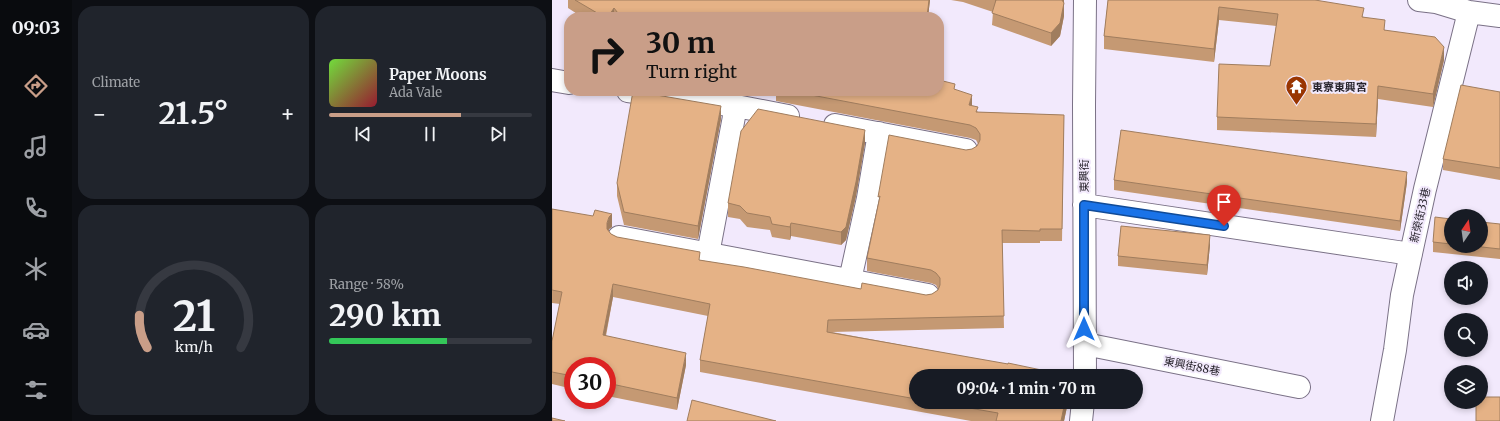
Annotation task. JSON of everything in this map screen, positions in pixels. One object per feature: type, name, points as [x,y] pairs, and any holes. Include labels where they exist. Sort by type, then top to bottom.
[{"type":"street","name":"東興街","points":[[1085,0],[1085,369]]},
{"type":"street","points":[[1430,1],[1469,12],[1500,16]]},
{"type":"street","name":"新榮街33巷","points":[[1382,421],[1402,295],[1469,12]]},
{"type":"street","points":[[552,80],[564,81]]},
{"type":"street","points":[[664,96],[736,106],[968,150]]},
{"type":"street","points":[[708,254],[736,106]]},
{"type":"street","points":[[850,280],[868,198],[879,133]]},
{"type":"street","points":[[1084,205],[1411,254]]},
{"type":"street","points":[[619,237],[928,295]]},
{"type":"street","name":"東興街88巷","points":[[1084,344],[1299,387]]},
{"type":"street","points":[[1081,421],[1082,409]]},
{"type":"building","points":[[575,0],[929,0],[928,12],[617,12],[614,8],[611,12],[595,12]]},
{"type":"building","points":[[996,0],[1062,0],[1064,3],[1060,23],[1051,33],[992,13]]},
{"type":"building","points":[[1108,0],[1315,0],[1364,8],[1362,17],[1385,20],[1384,30],[1435,37],[1444,47],[1433,94],[1378,86],[1376,124],[1217,117],[1219,64],[1270,66],[1278,14],[1219,7],[1214,49],[1104,36]]},
{"type":"building","points":[[944,81],[955,84],[954,89],[972,95],[969,105],[978,107],[976,112],[1064,115],[1062,229],[1040,229],[1040,231],[1002,230],[1004,316],[828,320],[827,332],[1037,369],[909,369],[909,398],[700,360],[710,304],[613,284],[603,335],[686,353],[677,398],[616,385],[616,357],[564,357],[564,374],[552,372],[552,341],[562,292],[552,290],[552,209],[593,216],[595,210],[612,214],[607,223],[607,229],[611,234],[617,237],[700,252],[699,260],[861,289],[862,283],[926,295],[932,294],[938,290],[940,278],[931,270],[867,258],[880,196],[878,197],[889,135],[966,150],[977,146],[980,140],[980,134],[976,128],[970,125],[816,96],[944,96]]},
{"type":"building","points":[[1461,85],[1500,92],[1500,168],[1443,159]]},
{"type":"building","points":[[632,96],[662,96],[721,106],[698,226],[624,212],[617,183]]},
{"type":"building","points":[[758,109],[865,130],[846,227],[841,232],[791,223],[790,227],[772,224],[770,217],[747,213],[740,206],[728,203],[741,131]]},
{"type":"building","points":[[1121,130],[1407,172],[1400,221],[1114,180]]},
{"type":"building","points":[[1435,217],[1444,218],[1444,243],[1433,242]]},
{"type":"building","points":[[1488,223],[1500,224],[1500,249],[1488,248]]},
{"type":"building","points":[[1121,226],[1210,235],[1207,265],[1118,256]]},
{"type":"building","points":[[1488,397],[1500,397],[1500,421],[1476,421],[1476,409],[1488,409]]},
{"type":"building","points":[[692,400],[776,421],[687,421]]},
{"type":"building","points":[[975,409],[1064,409],[1061,421],[996,421],[998,413]]},
{"type":"building","points":[[552,418],[565,421],[552,421]]},
{"type":"place","name":"東寮東興宮","points":[[1297,106]]},
{"type":"route","points":[[1084,329],[1084,205],[1224,226]]}]
